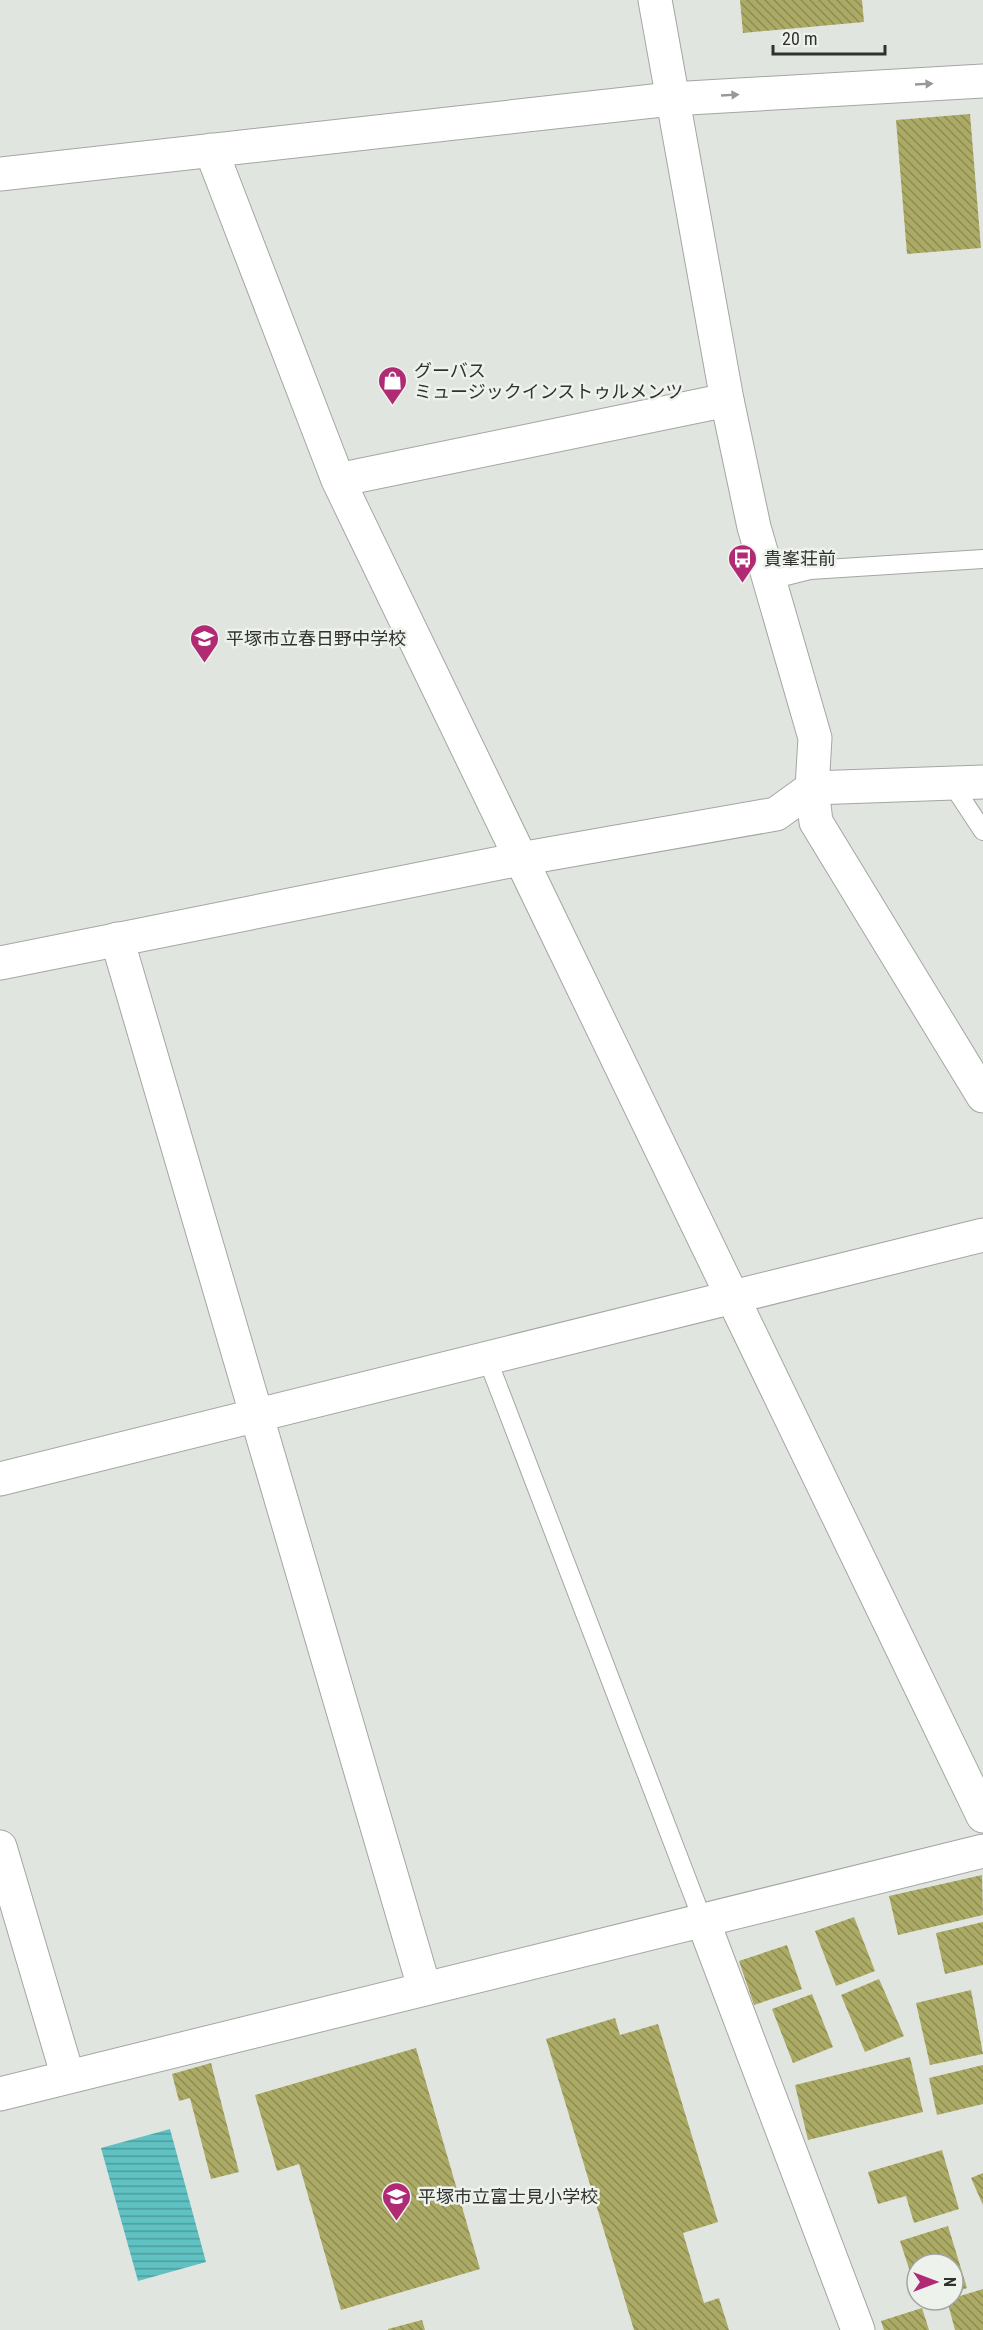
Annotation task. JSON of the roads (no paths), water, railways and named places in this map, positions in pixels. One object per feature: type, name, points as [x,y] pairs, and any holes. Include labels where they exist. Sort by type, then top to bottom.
[{"type":"street","points":[[656,0],[671,99],[754,527],[815,738],[812,788],[816,822],[983,1096]]},
{"type":"street","points":[[0,174],[671,99],[983,81]]},
{"type":"street","points":[[211,150],[338,480],[983,1816]]},
{"type":"street","points":[[338,480],[728,400]]},
{"type":"street","points":[[0,963],[520,859],[776,814],[812,788],[967,783]]},
{"type":"street","points":[[117,939],[424,1988]]},
{"type":"street","points":[[0,1479],[983,1235]]},
{"type":"street","points":[[0,1847],[68,2077]]},
{"type":"street","points":[[0,2094],[983,1851]]},
{"type":"street","points":[[703,1921],[858,2330]]},
{"type":"lane","points":[[770,580],[810,570],[983,559]]},
{"type":"lane","points":[[967,783],[983,831]]},
{"type":"lane","points":[[487,1358],[703,1921]]},
{"type":"water","points":[[170,2129],[206,2262],[138,2281],[101,2148]]},
{"type":"place","name":"グーバス ミュージックインストゥルメンツ","points":[[393,406]]},
{"type":"place","name":"貴峯荘前","points":[[743,584]]},
{"type":"place","name":"平塚市立春日野中学校","points":[[205,664]]},
{"type":"place","name":"平塚市立富士見小学校","points":[[397,2222]]}]
